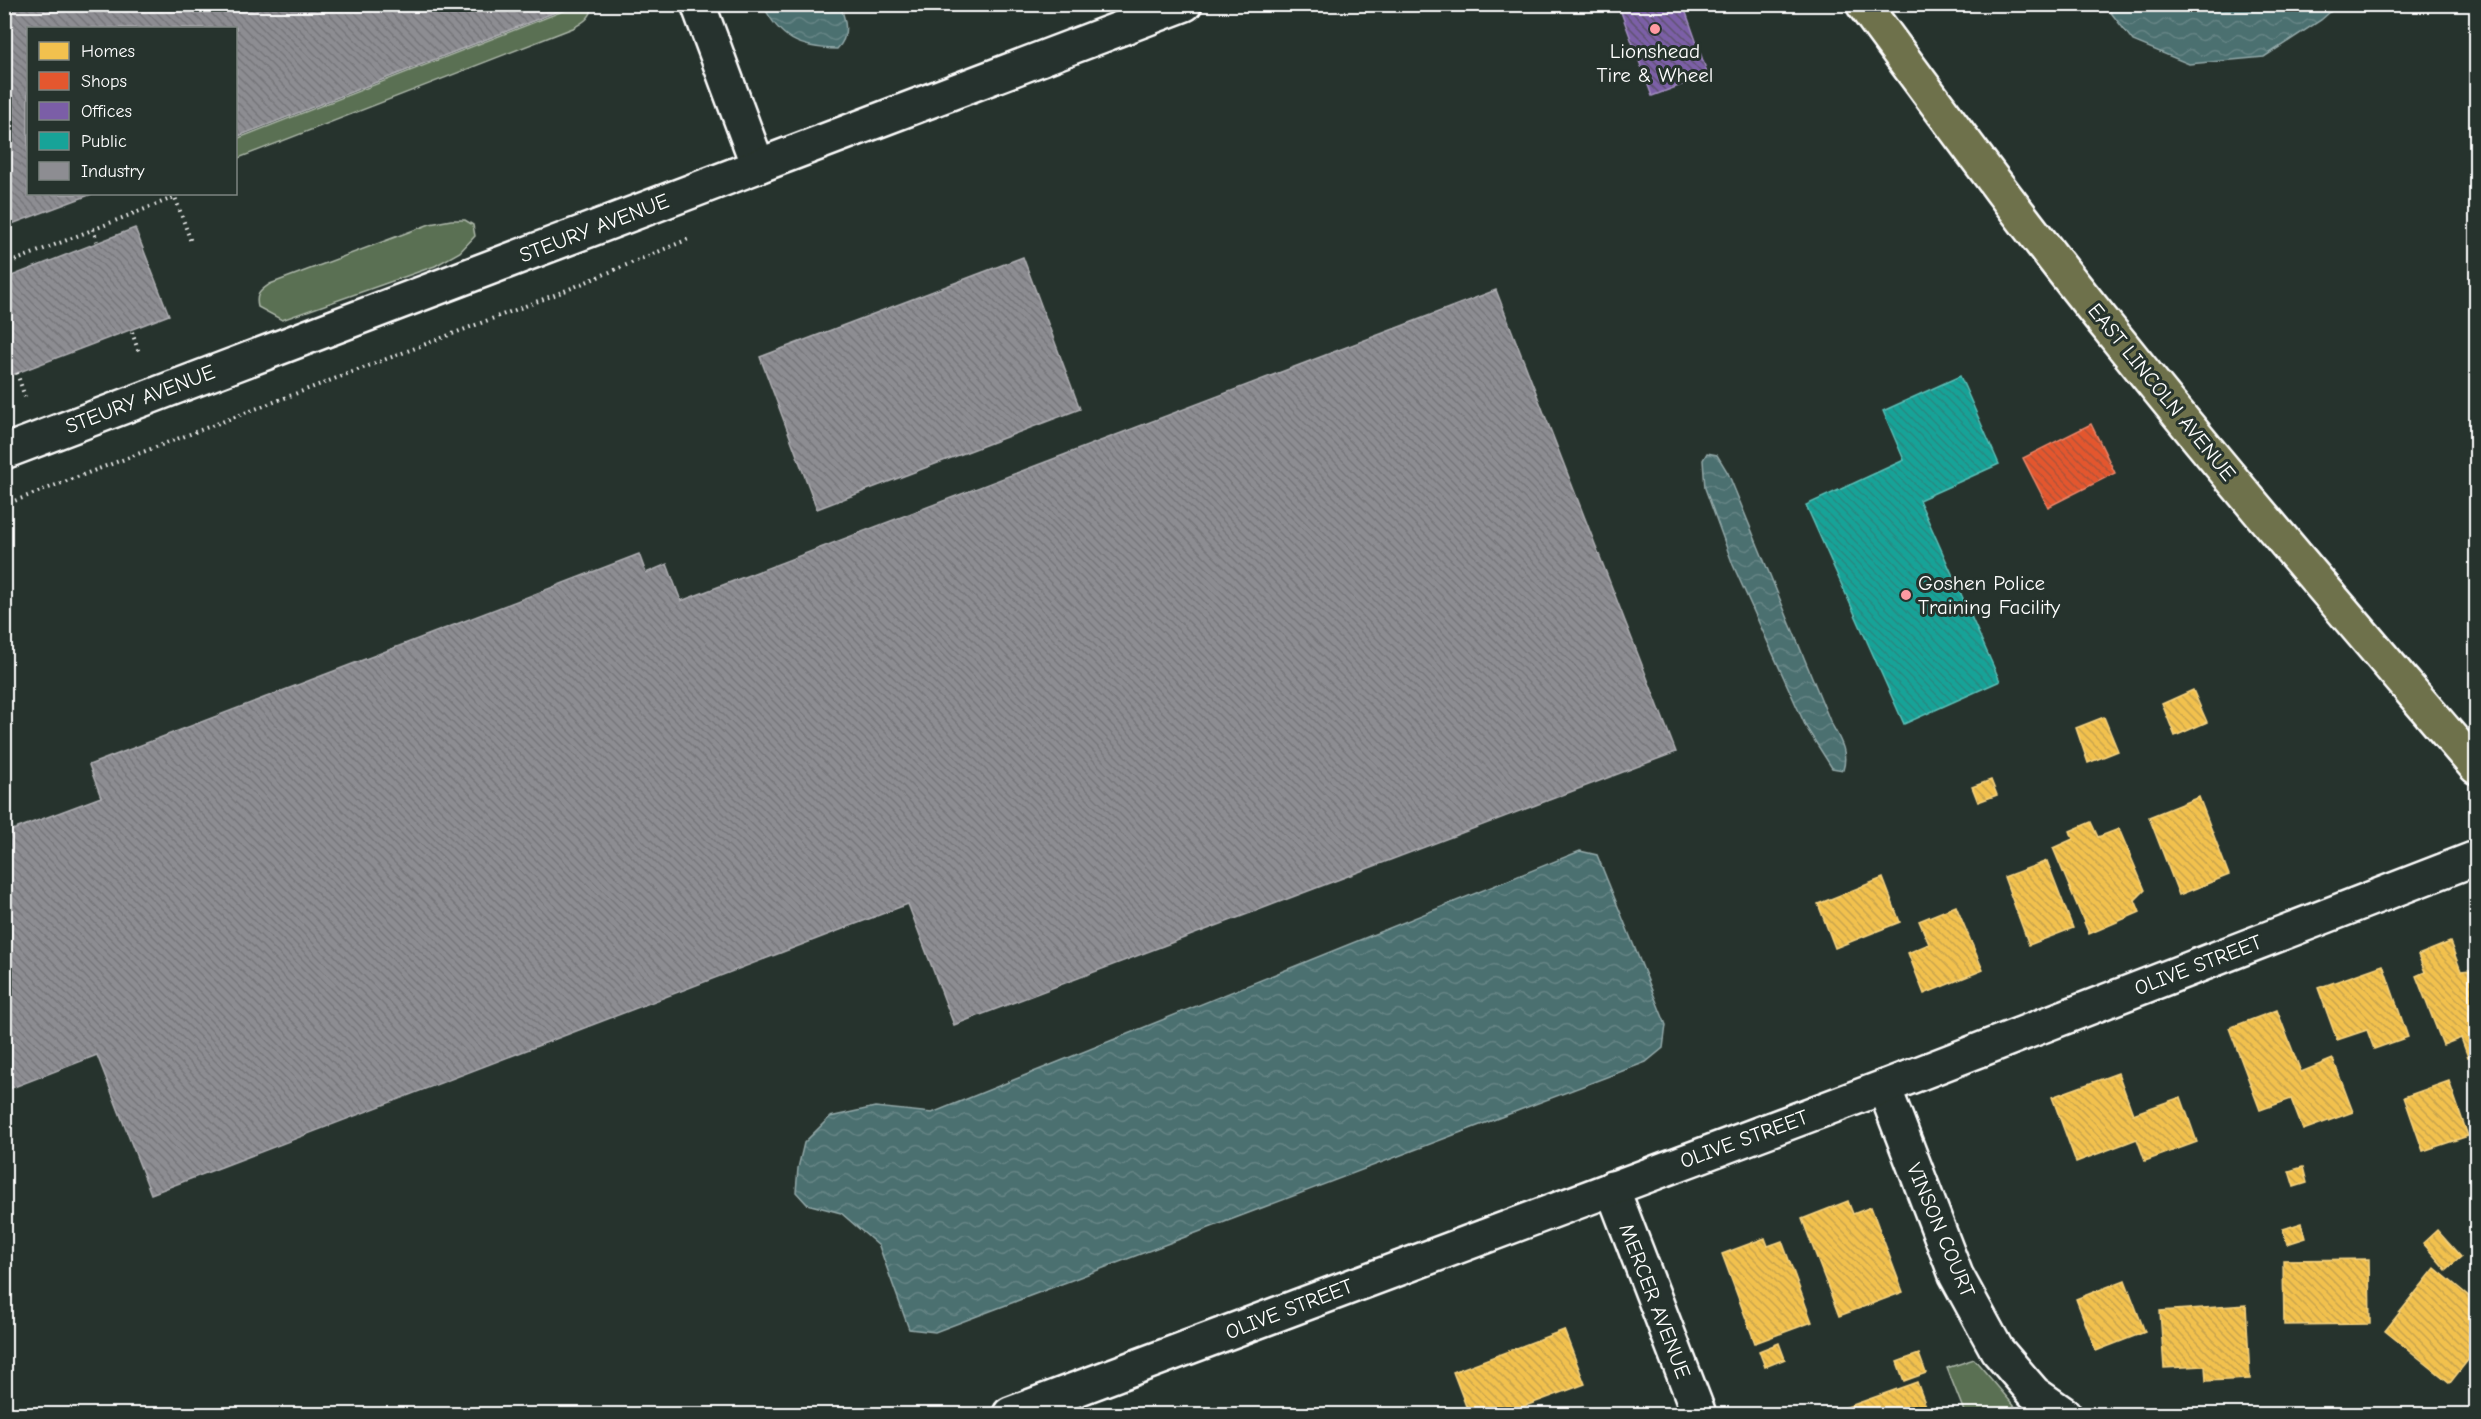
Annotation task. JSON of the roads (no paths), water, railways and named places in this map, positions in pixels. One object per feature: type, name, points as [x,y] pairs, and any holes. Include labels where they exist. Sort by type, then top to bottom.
[{"type":"main road","name":"EAST LINCOLN AVENUE","points":[[1863,4],[2010,202],[2119,341],[2328,594],[2476,767]]},
{"type":"street","points":[[698,4],[758,166]]},
{"type":"street","name":"STEURY AVENUE","points":[[4,452],[1185,4]]},
{"type":"street","name":"OLIVE STREET","points":[[1010,1414],[1884,1087],[2476,858]]},
{"type":"street","name":"VINSON COURT","points":[[1884,1087],[1956,1275],[1997,1350],[2034,1393],[2064,1414]]},
{"type":"street","name":"MERCER AVENUE","points":[[1612,1188],[1699,1414]]},
{"type":"water","points":[[763,5],[840,5],[845,23],[844,39],[837,49],[801,44],[784,34],[776,26]]},
{"type":"water","points":[[2105,5],[2338,5],[2321,20],[2264,57],[2189,64],[2133,41]]},
{"type":"water","points":[[1707,453],[1717,455],[1728,473],[1842,745],[1845,757],[1843,770],[1832,768],[1806,727],[1733,565],[1705,488],[1703,460]]},
{"type":"water","points":[[1580,851],[1597,855],[1666,1025],[1663,1048],[1646,1062],[935,1332],[909,1329],[879,1246],[841,1213],[807,1204],[796,1192],[798,1168],[804,1143],[830,1117],[875,1107],[932,1113]]},
{"type":"place","name":"Lionshead Tire & Wheel","points":[[1655,29]]},
{"type":"place","name":"Goshen Police Training Facility","points":[[1906,595]]}]
